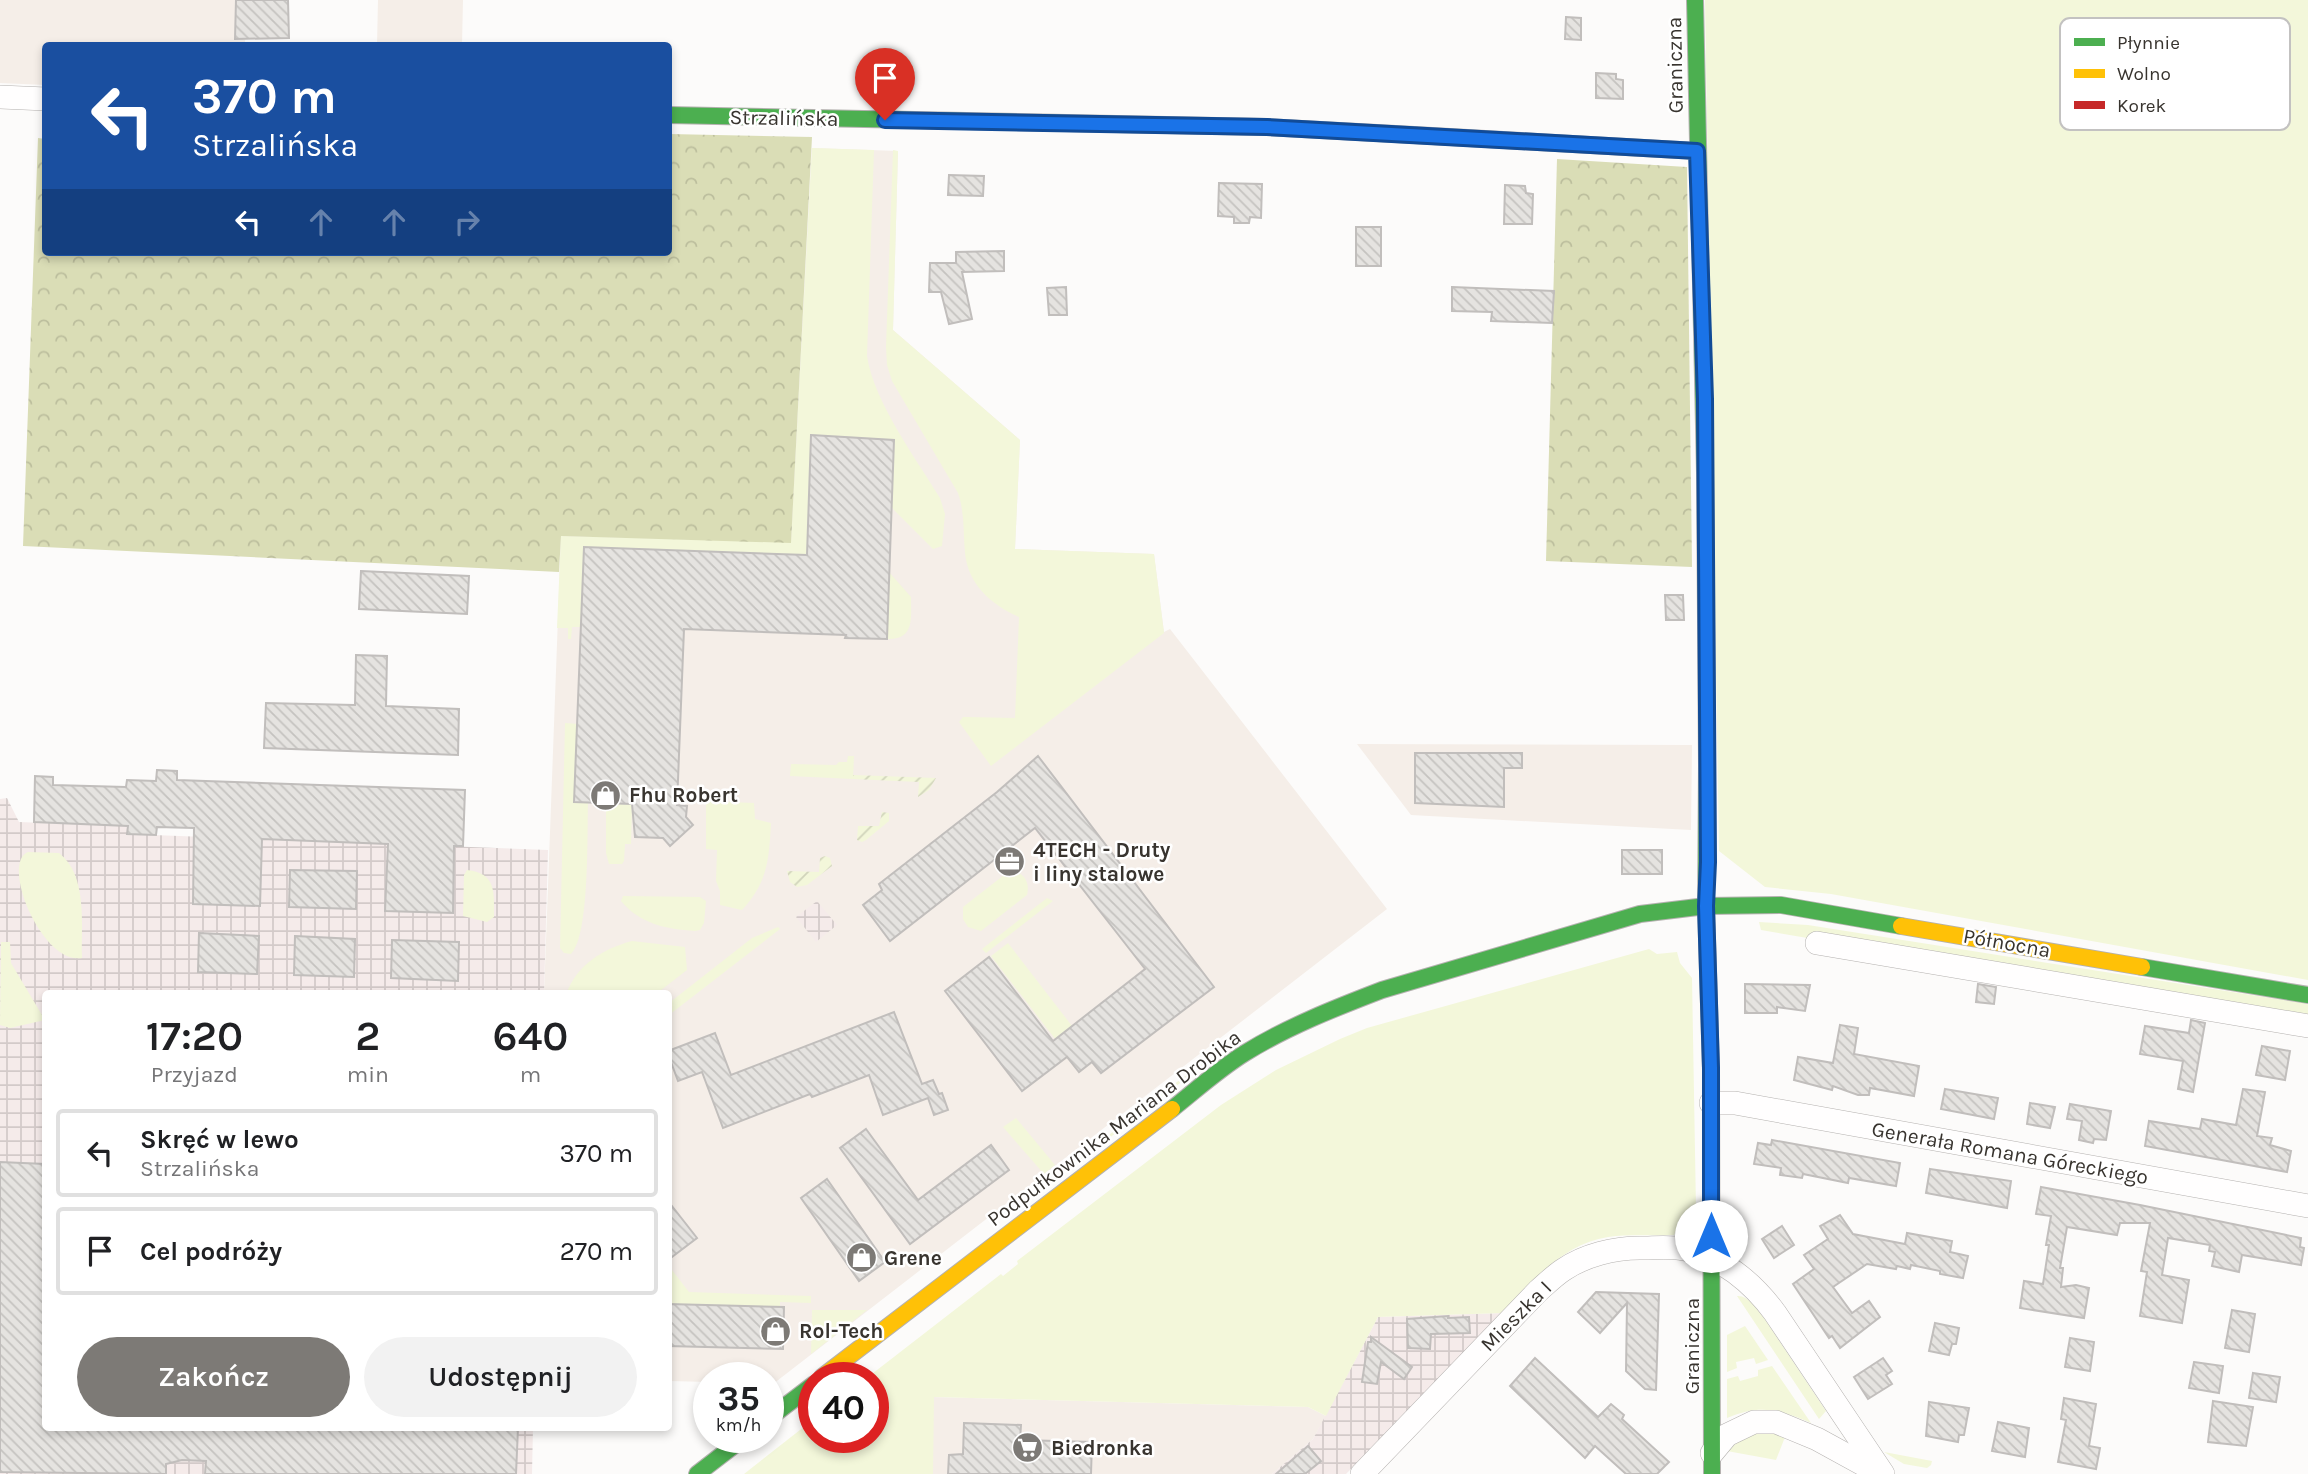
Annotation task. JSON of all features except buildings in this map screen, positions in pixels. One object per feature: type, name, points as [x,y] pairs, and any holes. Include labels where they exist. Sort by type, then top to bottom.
[{"type":"street","name":"Graniczna","points":[[1695,0],[1705,399],[1708,849],[1706,906],[1711,1103],[1712,1464]]},
{"type":"street","points":[[0,97],[42,99]]},
{"type":"street","name":"Strzalińska","points":[[672,115],[1267,127],[1697,151]]},
{"type":"street","name":"Północna","points":[[1706,906],[1781,905],[2308,995]]},
{"type":"street","name":"Podpułkownika Mariana Drobika","points":[[842,1362],[1243,1054],[1271,1038],[1341,1005],[1381,990],[1640,914],[1706,906]]},
{"type":"street","name":"Północna","points":[[1816,943],[2308,1026]]},
{"type":"street","name":"Generała Romana Góreckiego","points":[[1711,1103],[1735,1103],[2308,1206]]},
{"type":"street","name":"Mieszka I","points":[[1362,1474],[1538,1292],[1563,1270],[1590,1256],[1627,1248],[1683,1248],[1711,1258],[1743,1278],[1761,1295],[1882,1474]]},
{"type":"street","points":[[784,1407],[798,1396]]},
{"type":"street","points":[[1712,1464],[1727,1434],[1754,1422],[1776,1422],[1817,1439],[1882,1474]]},
{"type":"street","points":[[697,1474],[724,1453]]},
{"type":"shaded area","points":[[0,0],[246,0],[245,42],[42,42],[42,85],[0,83]]},
{"type":"shaded area","points":[[378,0],[463,0],[462,42],[377,42]]},
{"type":"shaded area","points":[[812,148],[898,151],[893,330],[1020,440],[1015,549],[1154,554],[1164,632],[1170,629],[1387,909],[798,1362],[784,1375],[784,1362],[693,1362],[693,1382],[672,1381],[672,990],[544,990],[561,536],[791,542]]},
{"type":"shaded area","points":[[1357,744],[1692,745],[1691,830],[1411,815]]},
{"type":"shaded area","points":[[7,798],[19,822],[128,826],[128,834],[548,850],[544,990],[42,990],[42,1431],[533,1431],[532,1474],[0,1474],[0,799]]},
{"type":"shaded area","points":[[817,901],[837,925],[816,942],[796,917]]},
{"type":"shaded area","points":[[1504,1313],[1346,1474],[1272,1474],[1313,1439],[1378,1317]]},
{"type":"shaded area","points":[[933,1397],[1308,1407],[1326,1416],[1313,1439],[1272,1474],[933,1474]]},
{"type":"green space","points":[[1705,0],[2308,0],[2308,980],[1831,894],[1765,887],[1719,851]]},
{"type":"green space","points":[[672,134],[812,137],[791,543],[561,536],[559,572],[23,546],[38,138],[42,139],[42,256],[672,256]]},
{"type":"green space","points":[[812,148],[874,150],[867,356],[871,374],[887,410],[940,498],[945,514],[942,546],[933,549],[891,507],[893,440],[811,436],[807,555],[584,547],[581,627],[572,627],[571,639],[568,639],[568,628],[557,628],[561,536],[791,542]]},
{"type":"green space","points":[[893,150],[898,151],[893,330],[1020,440],[1015,549],[1154,554],[1164,633],[991,766],[959,722],[963,717],[1015,718],[1019,617],[991,600],[971,575],[965,553],[963,516],[958,493],[892,381],[887,365]]},
{"type":"green space","points":[[1557,159],[1687,167],[1692,567],[1546,561]]},
{"type":"green space","points":[[889,572],[911,597],[911,613],[907,632],[903,636],[887,639]]},
{"type":"green space","points":[[565,723],[578,724],[575,802],[588,803],[582,927],[571,954],[564,953],[560,948]]},
{"type":"green space","points":[[848,756],[854,756],[853,779],[790,776],[791,764],[836,765],[839,762],[847,762]]},
{"type":"green space","points":[[853,775],[936,778],[929,790],[918,797],[919,782],[853,779]]},
{"type":"green space","points":[[706,801],[754,803],[755,819],[771,823],[762,880],[742,910],[720,905],[720,891],[716,881],[717,850],[706,849]]},
{"type":"green space","points":[[606,803],[632,804],[631,844],[625,844],[622,864],[609,864],[606,853]]},
{"type":"green space","points":[[882,812],[889,813],[889,821],[866,840],[857,840],[858,826],[879,826]]},
{"type":"green space","points":[[28,852],[59,853],[75,874],[81,901],[82,958],[67,956],[53,946],[30,912],[22,892],[19,874],[21,860]]},
{"type":"green space","points":[[820,858],[830,858],[832,866],[807,885],[797,887],[790,882],[787,871],[819,872]]},
{"type":"green space","points":[[467,870],[484,875],[492,886],[494,917],[487,922],[463,916],[464,875]]},
{"type":"green space","points":[[1013,871],[1026,880],[1027,895],[981,931],[968,927],[963,919],[963,907]]},
{"type":"green space","points":[[623,896],[700,897],[706,901],[704,923],[700,930],[695,931],[654,924],[628,909],[621,901]]},
{"type":"green space","points":[[1047,898],[1053,901],[986,953],[982,949]]},
{"type":"green space","points":[[1759,922],[1808,925],[2308,1004],[2308,1020],[1761,930]]},
{"type":"green space","points":[[778,927],[780,929],[672,1013],[672,1001],[752,938]]},
{"type":"green space","points":[[632,941],[685,947],[687,970],[661,990],[568,990],[584,967],[611,949]]},
{"type":"green space","points":[[1,942],[10,942],[11,963],[42,1015],[42,1021],[10,1028],[0,1025]]},
{"type":"green space","points":[[1008,943],[1072,1026],[1056,1040],[991,956]]},
{"type":"green space","points":[[1649,949],[1657,954],[1677,952],[1680,963],[1692,978],[1695,1220],[1689,1227],[1677,1228],[1674,1235],[1608,1237],[1577,1247],[1550,1266],[1504,1313],[1378,1317],[1326,1416],[1308,1407],[934,1397],[933,1474],[744,1474],[771,1453],[784,1453],[784,1443],[798,1432],[798,1453],[889,1453],[887,1362],[1001,1274],[1003,1276],[1018,1264],[1017,1261],[1221,1105],[1276,1070],[1367,1028]]},
{"type":"green space","points":[[1229,1045],[1081,1160],[1077,1160],[1170,1087]]},
{"type":"green space","points":[[1016,1118],[1055,1165],[1044,1174],[1003,1127]]},
{"type":"green space","points":[[672,1270],[689,1292],[811,1296],[811,1303],[780,1302],[780,1307],[672,1304]]},
{"type":"green space","points":[[1737,1296],[1748,1299],[1762,1315],[1826,1411],[1819,1419]]},
{"type":"green space","points":[[812,1310],[867,1310],[811,1354]]},
{"type":"green space","points":[[1745,1326],[1768,1360],[1756,1364],[1754,1358],[1736,1362],[1737,1368],[1727,1372],[1727,1335]]},
{"type":"green space","points":[[1772,1366],[1811,1423],[1769,1410],[1749,1411],[1727,1418],[1727,1379],[1738,1376],[1740,1381],[1758,1376],[1758,1370]]},
{"type":"green space","points":[[1757,1432],[1785,1437],[1776,1460],[1727,1451],[1743,1438]]},
{"type":"green space","points":[[1884,1452],[1932,1461],[1927,1468],[1904,1464]]},
{"type":"traffic: fast","points":[[1695,0],[1705,473]]},
{"type":"traffic: fast","points":[[672,115],[1267,127],[1414,135]]},
{"type":"traffic: fast","points":[[1707,765],[1712,1474]]},
{"type":"traffic: fast","points":[[1172,1109],[1245,1053],[1329,1011],[1382,990],[1640,914],[1706,906],[1781,905],[1901,926]]},
{"type":"traffic: fast","points":[[2142,967],[2308,995]]},
{"type":"traffic: fast","points":[[784,1407],[798,1396]]},
{"type":"traffic: fast","points":[[697,1474],[724,1453]]},
{"type":"traffic: slow","points":[[1705,473],[1707,765]]},
{"type":"traffic: slow","points":[[1901,926],[2142,967]]},
{"type":"traffic: slow","points":[[842,1362],[1172,1109]]},
{"type":"traffic: jam","points":[[1414,135],[1697,151]]},
{"type":"place","name":"Fhu Robert","points":[[606,795]]},
{"type":"place","name":"4TECH - Druty i liny stalowe","points":[[1010,862]]},
{"type":"place","name":"Grene","points":[[861,1258]]},
{"type":"place","name":"Rol-Tech","points":[[776,1331]]},
{"type":"place","name":"Biedronka","points":[[1028,1448]]},
{"type":"route","points":[[885,120],[1267,127],[1697,151],[1705,399],[1706,906],[1711,1068],[1711,1236]]}]
